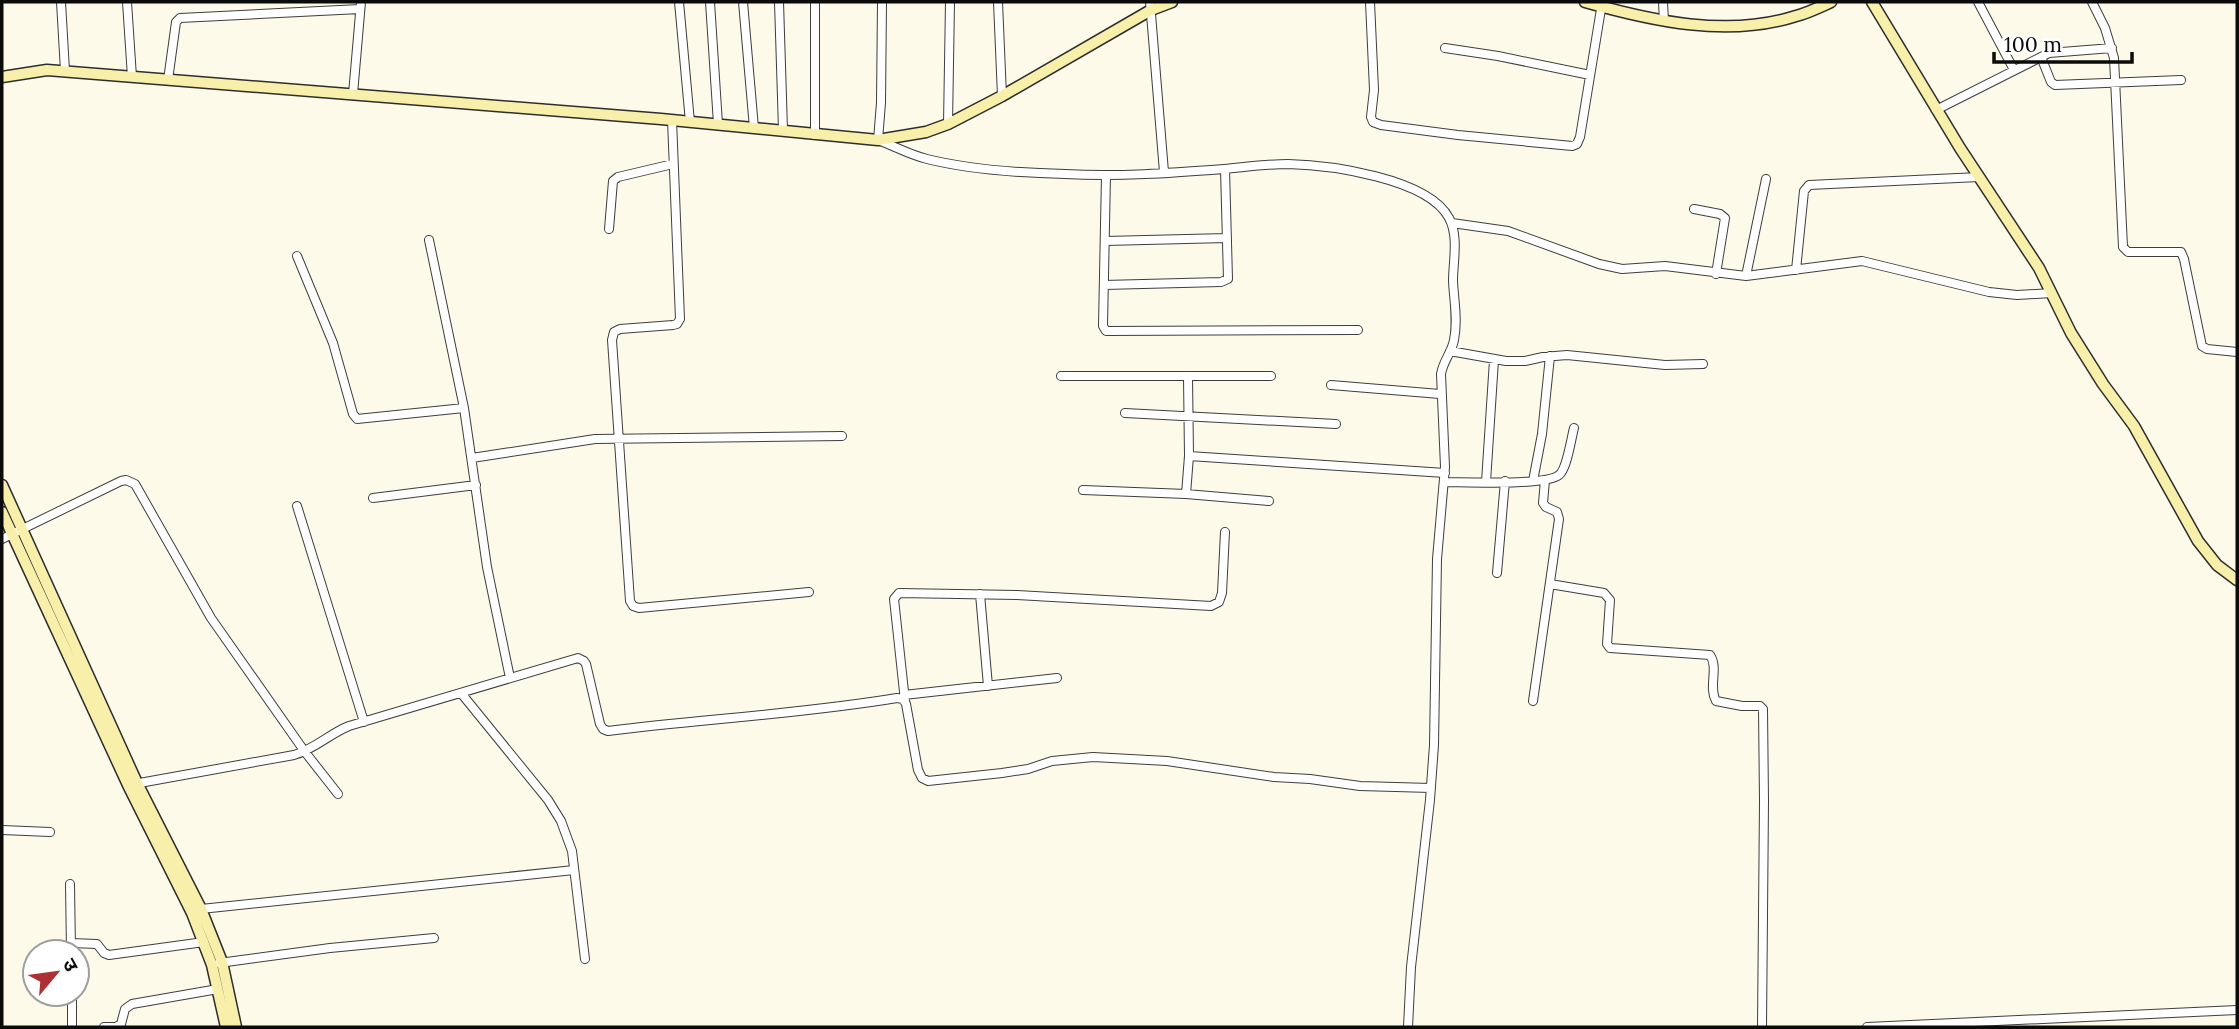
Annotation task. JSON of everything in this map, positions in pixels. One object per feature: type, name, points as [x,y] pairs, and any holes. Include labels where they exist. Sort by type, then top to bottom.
[{"type":"street","points":[[61,2],[65,71]]},
{"type":"street","points":[[127,2],[132,77]]},
{"type":"street","points":[[679,2],[690,122]]},
{"type":"street","points":[[710,2],[718,124]]},
{"type":"street","points":[[743,2],[754,128]]},
{"type":"street","points":[[779,2],[783,130]]},
{"type":"street","points":[[815,2],[815,135]]},
{"type":"street","points":[[878,140],[882,2]]},
{"type":"street","points":[[947,124],[950,2]]},
{"type":"street","points":[[998,2],[1002,96]]},
{"type":"street","points":[[2,76],[47,70],[65,71],[672,120],[878,140],[926,132],[947,124],[1002,96],[1151,6],[1172,2]]},
{"type":"street","points":[[1370,2],[1374,90],[1371,117],[1376,124],[1458,135],[1574,145],[1580,137],[1602,4]]},
{"type":"street","points":[[1585,2],[1687,25],[1764,23],[1796,16],[1831,2]]},
{"type":"street","points":[[1663,2],[1664,21]]},
{"type":"street","points":[[1871,2],[2025,246],[2071,333],[2103,384],[2134,426],[2207,555],[2237,580]]},
{"type":"street","points":[[1978,2],[2014,70]]},
{"type":"street","points":[[2092,2],[2112,48],[2116,82],[2123,247],[2128,252],[2181,252],[2202,345],[2207,349],[2237,352]]},
{"type":"street","points":[[168,80],[176,22],[180,19],[360,6],[353,94]]},
{"type":"street","points":[[1151,6],[1164,172]]},
{"type":"street","points":[[1445,48],[1590,75]]},
{"type":"street","points":[[1937,110],[2040,57],[2057,51],[2112,48]]},
{"type":"street","points":[[2040,57],[2051,82],[2055,85],[2181,80]]},
{"type":"street","points":[[672,120],[680,319],[673,325],[620,329],[614,332],[612,341],[630,601],[633,606],[639,608],[808,592]]},
{"type":"street","points":[[878,140],[949,164],[1064,174],[1106,175],[1290,164],[1356,172],[1380,177],[1430,198],[1443,209],[1452,223],[1456,321],[1455,338],[1442,365],[1440,394],[1445,478],[1437,559],[1431,788],[1418,895],[1408,1027]]},
{"type":"street","points":[[609,229],[613,181],[618,177],[673,164]]},
{"type":"street","points":[[1104,285],[1225,281],[1229,275],[1225,169]]},
{"type":"street","points":[[1106,175],[1104,330],[1358,330]]},
{"type":"street","points":[[1796,270],[1804,191],[1809,185],[1979,177]]},
{"type":"street","points":[[1746,276],[1766,178]]},
{"type":"street","points":[[1694,209],[1720,214],[1725,218],[1716,274]]},
{"type":"street","points":[[1452,223],[1508,232],[1610,267],[1665,267],[1746,276],[1862,261],[1989,292],[2017,295],[2052,293]]},
{"type":"street","points":[[1105,241],[1227,238]]},
{"type":"street","points":[[429,240],[464,408],[490,585],[510,678]]},
{"type":"street","points":[[297,256],[333,343],[353,414],[357,419],[464,408]]},
{"type":"street","points":[[1450,351],[1520,362],[1550,356],[1606,358],[1671,366],[1703,364]]},
{"type":"street","points":[[1533,481],[1542,434],[1550,356]]},
{"type":"street","points":[[1486,482],[1494,360]]},
{"type":"street","points":[[1061,376],[1271,376]]},
{"type":"street","points":[[1186,494],[1189,456],[1188,377]]},
{"type":"street","points":[[1331,385],[1440,394]]},
{"type":"street","points":[[1125,413],[1336,424]]},
{"type":"street","points":[[1189,456],[1486,482],[1533,481],[1556,477],[1563,471],[1574,428]]},
{"type":"street","points":[[472,458],[577,441],[619,438],[842,436]]},
{"type":"street","points":[[1533,701],[1559,519],[1557,512],[1543,503],[1545,480]]},
{"type":"street","points":[[12,535],[121,481],[135,484],[201,602],[305,752],[338,794]]},
{"type":"street","points":[[1497,572],[1505,481]]},
{"type":"street","points":[[2,485],[12,535]]},
{"type":"street","points":[[373,498],[475,485]]},
{"type":"street","points":[[1083,490],[1269,501]]},
{"type":"street","points":[[297,506],[365,722]]},
{"type":"street","points":[[2,512],[204,942],[217,964],[218,989],[226,1027]]},
{"type":"street","points":[[1225,532],[1222,593],[1215,605],[980,594],[902,592],[896,596],[894,599],[905,698],[918,770],[922,778],[928,780],[1015,771],[1052,761],[1093,757],[1167,761],[1274,777],[1360,786],[1431,788]]},
{"type":"street","points":[[1550,584],[1605,593],[1608,596],[1607,644],[1610,648],[1709,654],[1714,661],[1715,699],[1735,705],[1760,706],[1763,709],[1762,1027]]},
{"type":"street","points":[[980,594],[988,686]]},
{"type":"street","points":[[132,784],[305,752],[340,730],[574,659],[581,659],[586,664],[600,724],[608,731],[688,721],[796,713],[1057,678]]},
{"type":"street","points":[[461,693],[556,811],[569,841],[575,870],[585,959]]},
{"type":"street","points":[[132,784],[201,909],[236,1027]]},
{"type":"street","points":[[2,830],[50,831]]},
{"type":"street","points":[[201,909],[575,870]]},
{"type":"street","points":[[69,884],[71,938]]},
{"type":"street","points":[[217,964],[330,948],[435,939]]},
{"type":"street","points":[[91,945],[97,944],[109,955],[204,942]]},
{"type":"street","points":[[104,1027],[121,1024],[125,1009],[132,1004],[218,989]]},
{"type":"street","points":[[72,1008],[72,1027]]},
{"type":"street","points":[[1867,1027],[2237,1010]]}]
